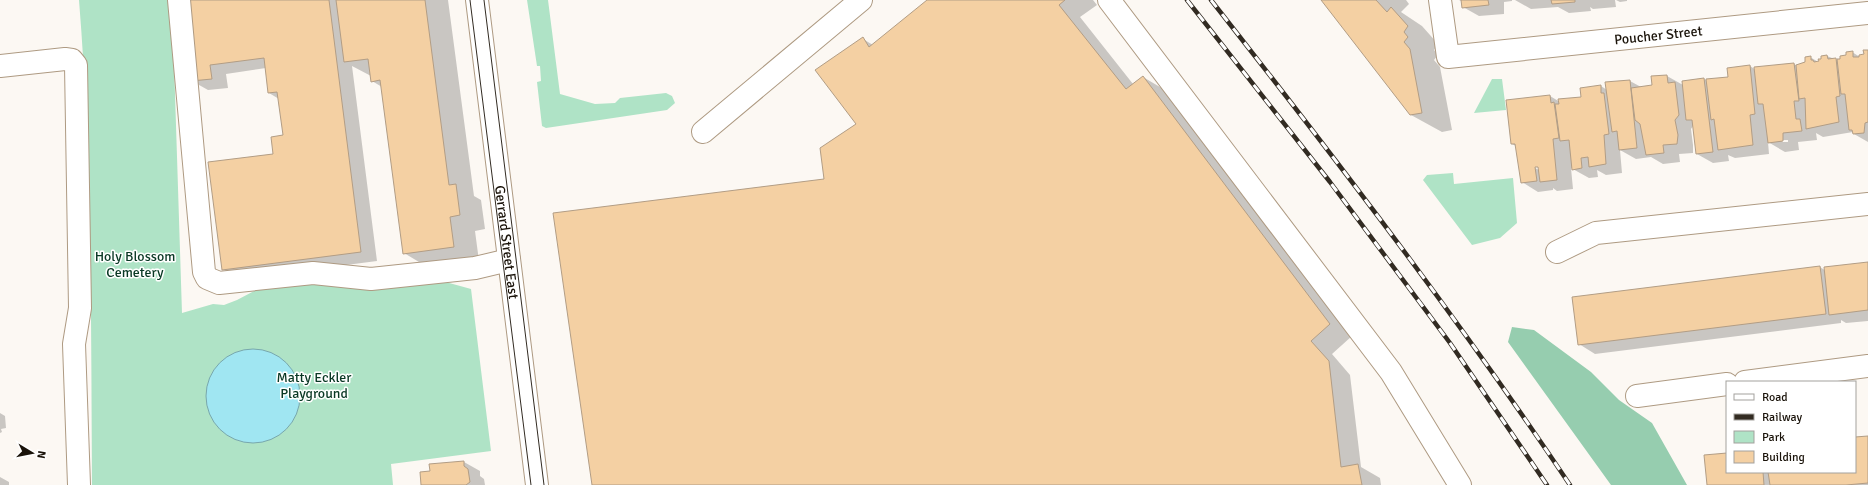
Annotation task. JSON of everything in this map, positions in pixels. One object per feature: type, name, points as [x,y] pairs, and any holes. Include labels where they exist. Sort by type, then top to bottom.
[{"type":"street","points":[[179,0],[204,272],[207,278],[218,283],[225,283],[313,273],[371,279],[475,268],[509,260]]},
{"type":"street","name":"Gerrard Street East","points":[[477,0],[537,485]]},
{"type":"street","points":[[703,132],[861,0]]},
{"type":"street","points":[[1109,0],[1391,372],[1460,485]]},
{"type":"street","name":"Poucher Street","points":[[1440,0],[1448,58],[1868,12]]},
{"type":"street","points":[[0,66],[65,59],[72,60],[76,65],[80,308],[74,344],[79,485]]},
{"type":"street","points":[[1557,252],[1596,233],[1868,204]]},
{"type":"street","points":[[1753,381],[1868,366]]},
{"type":"street","points":[[1637,396],[1726,384]]},
{"type":"green space","name":"Matty Eckler Playground","points":[[79,0],[172,0],[182,313],[213,304],[224,305],[256,290],[318,284],[442,281],[471,289],[491,451],[391,464],[393,485],[92,485],[89,182]]},
{"type":"green space","points":[[527,0],[548,0],[560,94],[595,104],[615,103],[620,98],[666,93],[672,96],[675,103],[667,110],[546,128],[542,126],[537,82],[541,81],[540,66],[537,66]]},
{"type":"green space","points":[[1492,79],[1502,79],[1506,110],[1474,113]]},
{"type":"green space","points":[[1453,173],[1454,184],[1513,178],[1517,223],[1500,238],[1472,245],[1423,180],[1427,175]]},
{"type":"green space","points":[[1512,327],[1534,330],[1591,372],[1619,400],[1652,423],[1687,485],[1611,485],[1508,342]]},
{"type":"water","points":[[253,349],[271,353],[286,363],[296,378],[300,396],[296,414],[286,429],[271,439],[253,443],[235,439],[220,429],[210,414],[206,396],[210,378],[220,363],[235,353]]},
{"type":"building","points":[[188,0],[329,0],[361,252],[222,270],[208,162],[273,154],[271,137],[283,135],[277,92],[268,93],[264,58],[210,65],[212,79],[191,81]]},
{"type":"building","points":[[336,0],[425,0],[449,185],[456,184],[460,215],[450,217],[454,247],[403,254],[380,80],[371,82],[368,59],[344,62]]},
{"type":"building","points":[[927,0],[1065,0],[1059,5],[1126,89],[1143,76],[1330,324],[1311,341],[1329,361],[1341,467],[1358,464],[1362,485],[592,485],[553,213],[824,179],[820,148],[856,124],[815,70],[863,37],[869,47]]},
{"type":"building","points":[[1321,0],[1376,0],[1387,12],[1391,7],[1408,26],[1404,32],[1408,37],[1404,42],[1410,49],[1422,113],[1410,115]]},
{"type":"building","points":[[1461,0],[1488,0],[1489,5],[1462,8]]},
{"type":"building","points":[[1551,0],[1575,0],[1575,2],[1552,4]]},
{"type":"building","points":[[1863,50],[1868,50],[1868,122],[1865,123],[1864,133],[1853,134],[1852,130],[1849,130],[1845,94],[1841,94],[1837,59],[1840,59],[1840,56],[1846,55],[1846,52],[1853,51],[1853,57],[1859,57],[1859,55],[1864,54]]},
{"type":"building","points":[[1827,55],[1828,59],[1836,58],[1840,96],[1836,97],[1839,122],[1806,129],[1805,98],[1799,99],[1796,65],[1805,62],[1805,57],[1811,56],[1811,60],[1814,62],[1819,61],[1818,59],[1821,59],[1821,56]]},
{"type":"building","points":[[1794,63],[1799,101],[1794,101],[1796,119],[1800,119],[1802,131],[1783,133],[1783,141],[1768,143],[1763,104],[1758,104],[1754,67]]},
{"type":"building","points":[[1750,65],[1755,114],[1750,115],[1753,145],[1718,150],[1714,119],[1711,120],[1706,79],[1728,77],[1727,68]]},
{"type":"building","points":[[1667,75],[1668,83],[1675,82],[1679,115],[1675,120],[1678,135],[1677,144],[1663,145],[1664,153],[1646,155],[1640,124],[1635,120],[1631,88],[1652,85],[1651,76]]},
{"type":"building","points":[[1704,78],[1713,152],[1696,154],[1692,120],[1686,120],[1682,81]]},
{"type":"building","points":[[1630,80],[1637,148],[1619,150],[1617,131],[1612,132],[1605,82]]},
{"type":"building","points":[[1601,85],[1601,93],[1604,93],[1609,134],[1604,135],[1606,164],[1589,167],[1588,157],[1581,158],[1582,168],[1572,170],[1569,140],[1560,141],[1555,104],[1559,104],[1558,99],[1581,97],[1580,88]]},
{"type":"building","points":[[1550,95],[1551,103],[1554,102],[1559,138],[1553,139],[1557,180],[1540,182],[1538,167],[1535,167],[1537,181],[1521,183],[1515,144],[1511,144],[1506,100]]},
{"type":"building","points":[[1868,262],[1868,310],[1829,315],[1824,267]]},
{"type":"building","points":[[1820,266],[1826,314],[1578,345],[1572,297]]},
{"type":"building","points":[[1868,436],[1868,483],[1846,485],[1770,485],[1768,473],[1856,473],[1856,437]]},
{"type":"building","points":[[1726,453],[1726,473],[1763,473],[1764,485],[1707,485],[1704,455]]},
{"type":"building","points":[[464,461],[464,466],[468,469],[470,482],[466,485],[421,485],[420,472],[430,471],[429,464]]},
{"type":"tram line","points":[[470,0],[531,485]]},
{"type":"tram line","points":[[484,0],[544,485]]},
{"type":"railway","points":[[1187,0],[1330,182],[1450,343],[1547,485]]},
{"type":"railway","points":[[1211,0],[1395,239],[1484,361],[1570,485]]},
{"type":"park label","name":"Holy Blossom Cemetery","points":[[135,264]]}]
